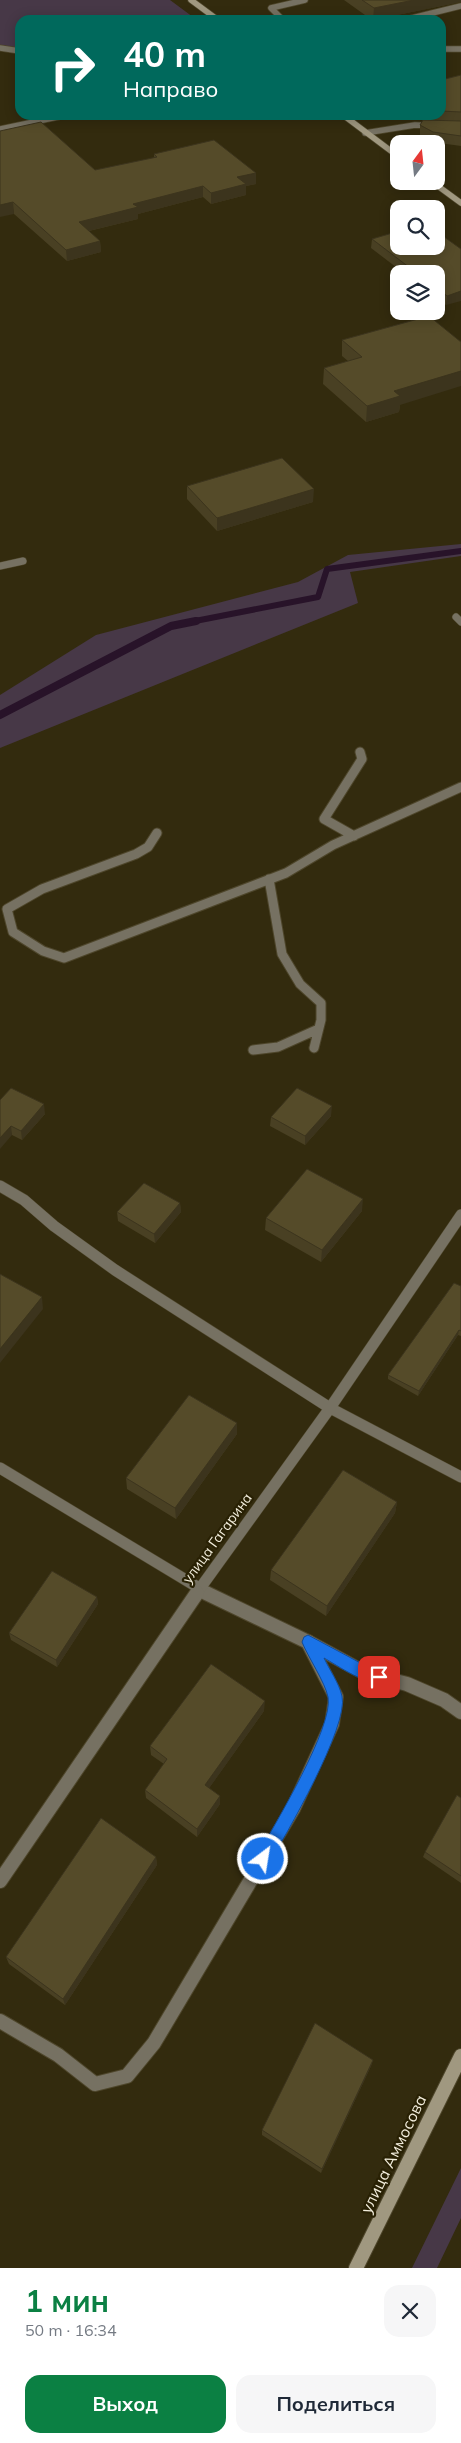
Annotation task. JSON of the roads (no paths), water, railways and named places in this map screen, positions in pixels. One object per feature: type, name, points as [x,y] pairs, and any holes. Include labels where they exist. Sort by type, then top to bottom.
[{"type":"street","points":[[191,0],[211,15]]},
{"type":"street","points":[[278,15],[271,8],[305,0]]},
{"type":"street","points":[[424,15],[461,6]]},
{"type":"street","points":[[0,48],[15,50]]},
{"type":"street","points":[[446,49],[461,49]]},
{"type":"street","points":[[0,129],[43,120]]},
{"type":"street","points":[[349,120],[390,151]]},
{"type":"street","points":[[365,133],[415,125],[461,127]]},
{"type":"street","points":[[444,190],[461,203]]},
{"type":"street","points":[[0,566],[24,562]]},
{"type":"street","points":[[354,836],[324,819],[355,773],[362,759],[360,752]]},
{"type":"street","points":[[157,833],[148,847],[136,854],[42,889],[7,909],[13,932],[43,951],[64,958],[286,873],[354,836],[461,787]]},
{"type":"street","points":[[269,879],[282,954],[300,984],[321,1003],[323,1014],[316,1030],[314,1048]]},
{"type":"street","points":[[253,1050],[266,1051],[290,1044],[316,1030]]},
{"type":"street","points":[[0,1186],[24,1200],[54,1226],[115,1270],[330,1408],[461,1477]]},
{"type":"street","name":"улица Гагарина","points":[[0,1881],[199,1589],[330,1408],[461,1215]]},
{"type":"street","points":[[0,1468],[199,1589],[308,1642],[365,1673],[407,1684],[444,1700],[461,1712]]},
{"type":"street","points":[[0,2021],[58,2055],[96,2084],[127,2076],[154,2043],[293,1809],[332,1724],[336,1697],[308,1642]]},
{"type":"street","name":"улица Аммосова","points":[[356,2268],[460,2059]]},
{"type":"waterway","points":[[190,622],[318,597],[327,569],[461,551]]},
{"type":"waterway","points":[[0,715],[171,626],[196,621]]}]
